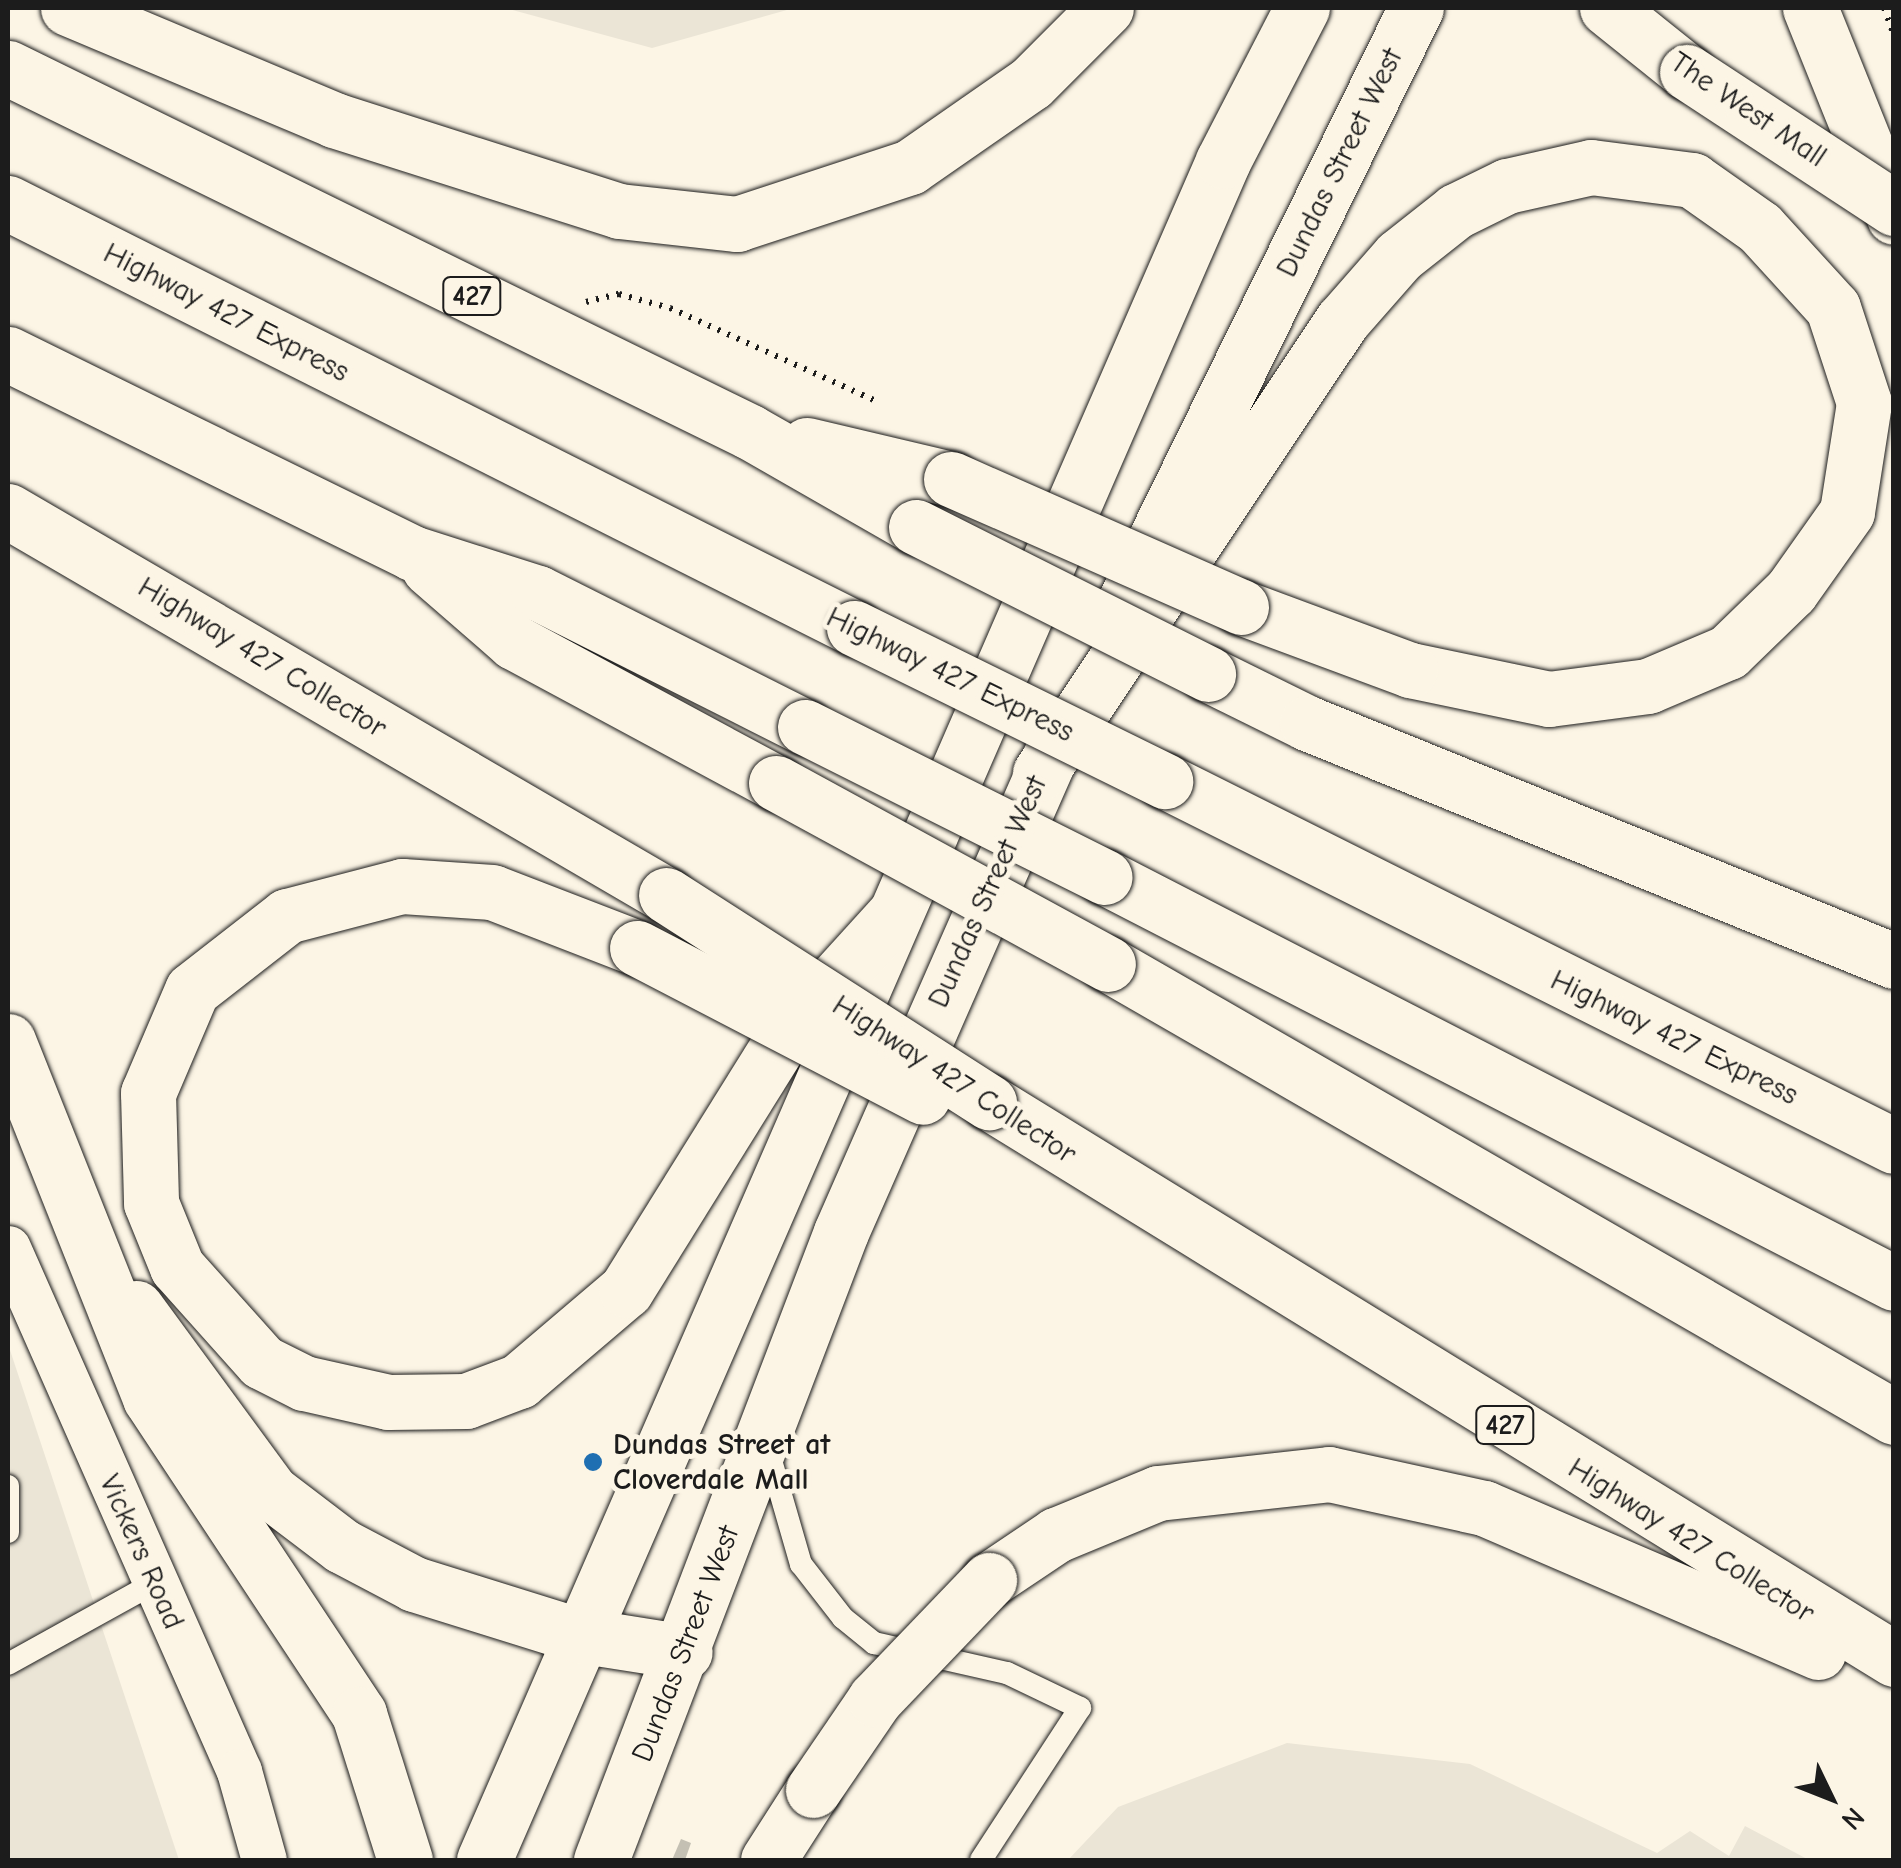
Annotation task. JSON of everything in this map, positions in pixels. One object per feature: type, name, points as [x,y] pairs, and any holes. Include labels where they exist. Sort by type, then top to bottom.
[{"type":"main road","points":[[68,8],[334,120],[619,211],[737,224],[910,167],[1031,83],[1106,8]]},
{"type":"main road","points":[[484,1860],[578,1635],[1222,161],[1302,8]]},
{"type":"main road","name":"Dundas Street West","points":[[601,1860],[766,1438],[841,1232],[1040,773],[1416,8]]},
{"type":"main road","name":"The West Mall","points":[[1607,8],[1894,208]]},
{"type":"main road","points":[[1810,8],[1894,217]]},
{"type":"main road","name":"427","points":[[8,68],[750,432],[916,527],[1308,723],[1894,961]]},
{"type":"main road","points":[[750,432],[950,479],[1241,607],[1410,670],[1549,699],[1648,686],[1728,652],[1791,591],[1847,512],[1864,402],[1833,308],[1760,228],[1692,180],[1591,167],[1507,186],[1456,211],[1399,256],[1342,320],[1040,773]]},
{"type":"main road","name":"Highway 427 Express","points":[[8,203],[1894,1146]]},
{"type":"main road","points":[[8,354],[412,553],[538,593],[1105,878],[1894,1283]]},
{"type":"main road","name":"Highway 427 Collector","points":[[8,511],[666,895],[979,1112],[1119,1186],[1894,1659]]},
{"type":"main road","points":[[412,553],[514,642],[1108,964],[1894,1418]]},
{"type":"main road","points":[[1308,723],[1448,804],[1894,997]]},
{"type":"main road","points":[[893,916],[784,1036],[626,1290],[519,1381],[466,1401],[388,1402],[304,1383],[262,1362],[177,1267],[151,1204],[148,1093],[192,990],[288,916],[402,886],[492,892],[637,948],[979,1112]]},
{"type":"main road","points":[[8,1042],[150,1398],[359,1714],[405,1860]]},
{"type":"main road","points":[[87,1241],[271,1492],[414,1584],[578,1635],[684,1652]]},
{"type":"main road","points":[[768,1860],[875,1700],[990,1580],[1084,1520],[1158,1494],[1330,1474],[1484,1508],[1894,1682]]},
{"type":"street","name":"Vickers Road","points":[[8,1248],[238,1771],[264,1860]]},
{"type":"lane","points":[[766,1438],[801,1564],[843,1618],[874,1642],[1007,1673],[1080,1708],[981,1860]]},
{"type":"lane","points":[[8,1486],[8,1532]]},
{"type":"lane","points":[[8,1664],[154,1583]]},
{"type":"path","points":[[1884,8],[1894,36]]},
{"type":"path","points":[[540,329],[596,297],[631,296],[876,401]]},
{"type":"shaded area","points":[[505,8],[794,8],[652,48]]},
{"type":"shaded area","points":[[8,1344],[179,1860],[8,1860]]},
{"type":"shaded area","points":[[1287,1743],[1470,1764],[1657,1853],[1690,1831],[1729,1856],[1745,1826],[1809,1860],[1068,1860],[1118,1807]]},
{"type":"building","points":[[681,1839],[691,1843],[685,1860],[672,1860]]},
{"type":"place","name":"Dundas Street at Cloverdale Mall","points":[[593,1462]]}]
